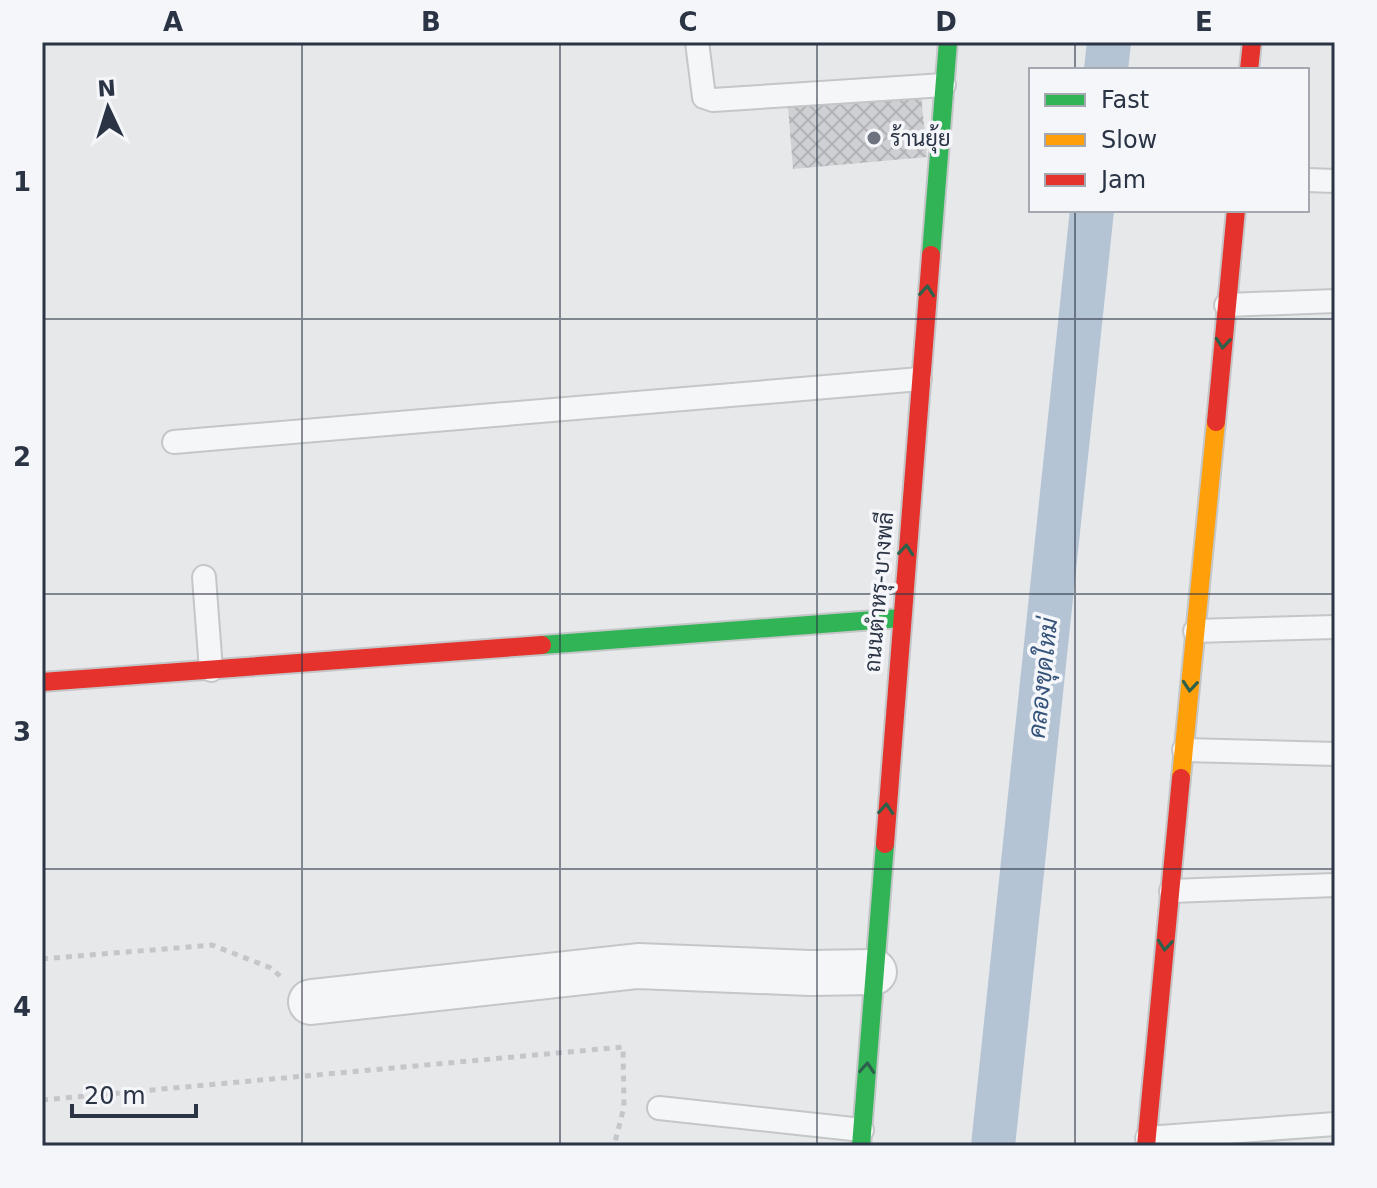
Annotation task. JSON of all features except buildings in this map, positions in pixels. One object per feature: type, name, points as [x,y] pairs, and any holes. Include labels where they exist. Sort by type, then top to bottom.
[{"type":"main road","name":"ถนนตำหรุ-บางพลี","points":[[862,1138],[948,42]]},
{"type":"main road","points":[[1249,68],[1252,42]]},
{"type":"main road","points":[[1147,1142],[1236,212]]},
{"type":"main road","points":[[42,682],[901,618]]},
{"type":"street","points":[[311,1002],[638,966],[810,973],[874,972]]},
{"type":"lane","points":[[697,42],[700,89],[704,97],[713,100],[944,85]]},
{"type":"lane","points":[[1309,180],[1335,181]]},
{"type":"lane","points":[[1226,305],[1335,301]]},
{"type":"lane","points":[[174,442],[920,379]]},
{"type":"lane","points":[[204,577],[211,670]]},
{"type":"lane","points":[[1195,631],[1335,627]]},
{"type":"lane","points":[[1184,750],[1335,754]]},
{"type":"lane","points":[[1171,891],[1335,885]]},
{"type":"lane","points":[[659,1108],[862,1138]]},
{"type":"lane","points":[[1147,1142],[1335,1124]]},
{"type":"path","points":[[42,959],[212,945],[271,968],[311,1002]]},
{"type":"path","points":[[42,1100],[623,1047],[624,1107],[614,1146]]},
{"type":"waterway","name":"คลองขุดใหม่","points":[[1106,68],[1109,42]]},
{"type":"waterway","name":"คลองขุดใหม่","points":[[993,1146],[1092,212]]},
{"type":"traffic: fast","points":[[931,255],[948,42]]},
{"type":"traffic: fast","points":[[542,645],[901,618]]},
{"type":"traffic: fast","points":[[861,1146],[885,844]]},
{"type":"traffic: slow","points":[[1181,778],[1216,422]]},
{"type":"traffic: jam","points":[[1249,68],[1252,42]]},
{"type":"traffic: jam","points":[[1216,422],[1236,212]]},
{"type":"traffic: jam","points":[[885,844],[931,255]]},
{"type":"traffic: jam","points":[[42,682],[542,645]]},
{"type":"traffic: jam","points":[[1146,1146],[1181,778]]},
{"type":"place","name":"ร้านยุ้ย","points":[[874,138]]}]
